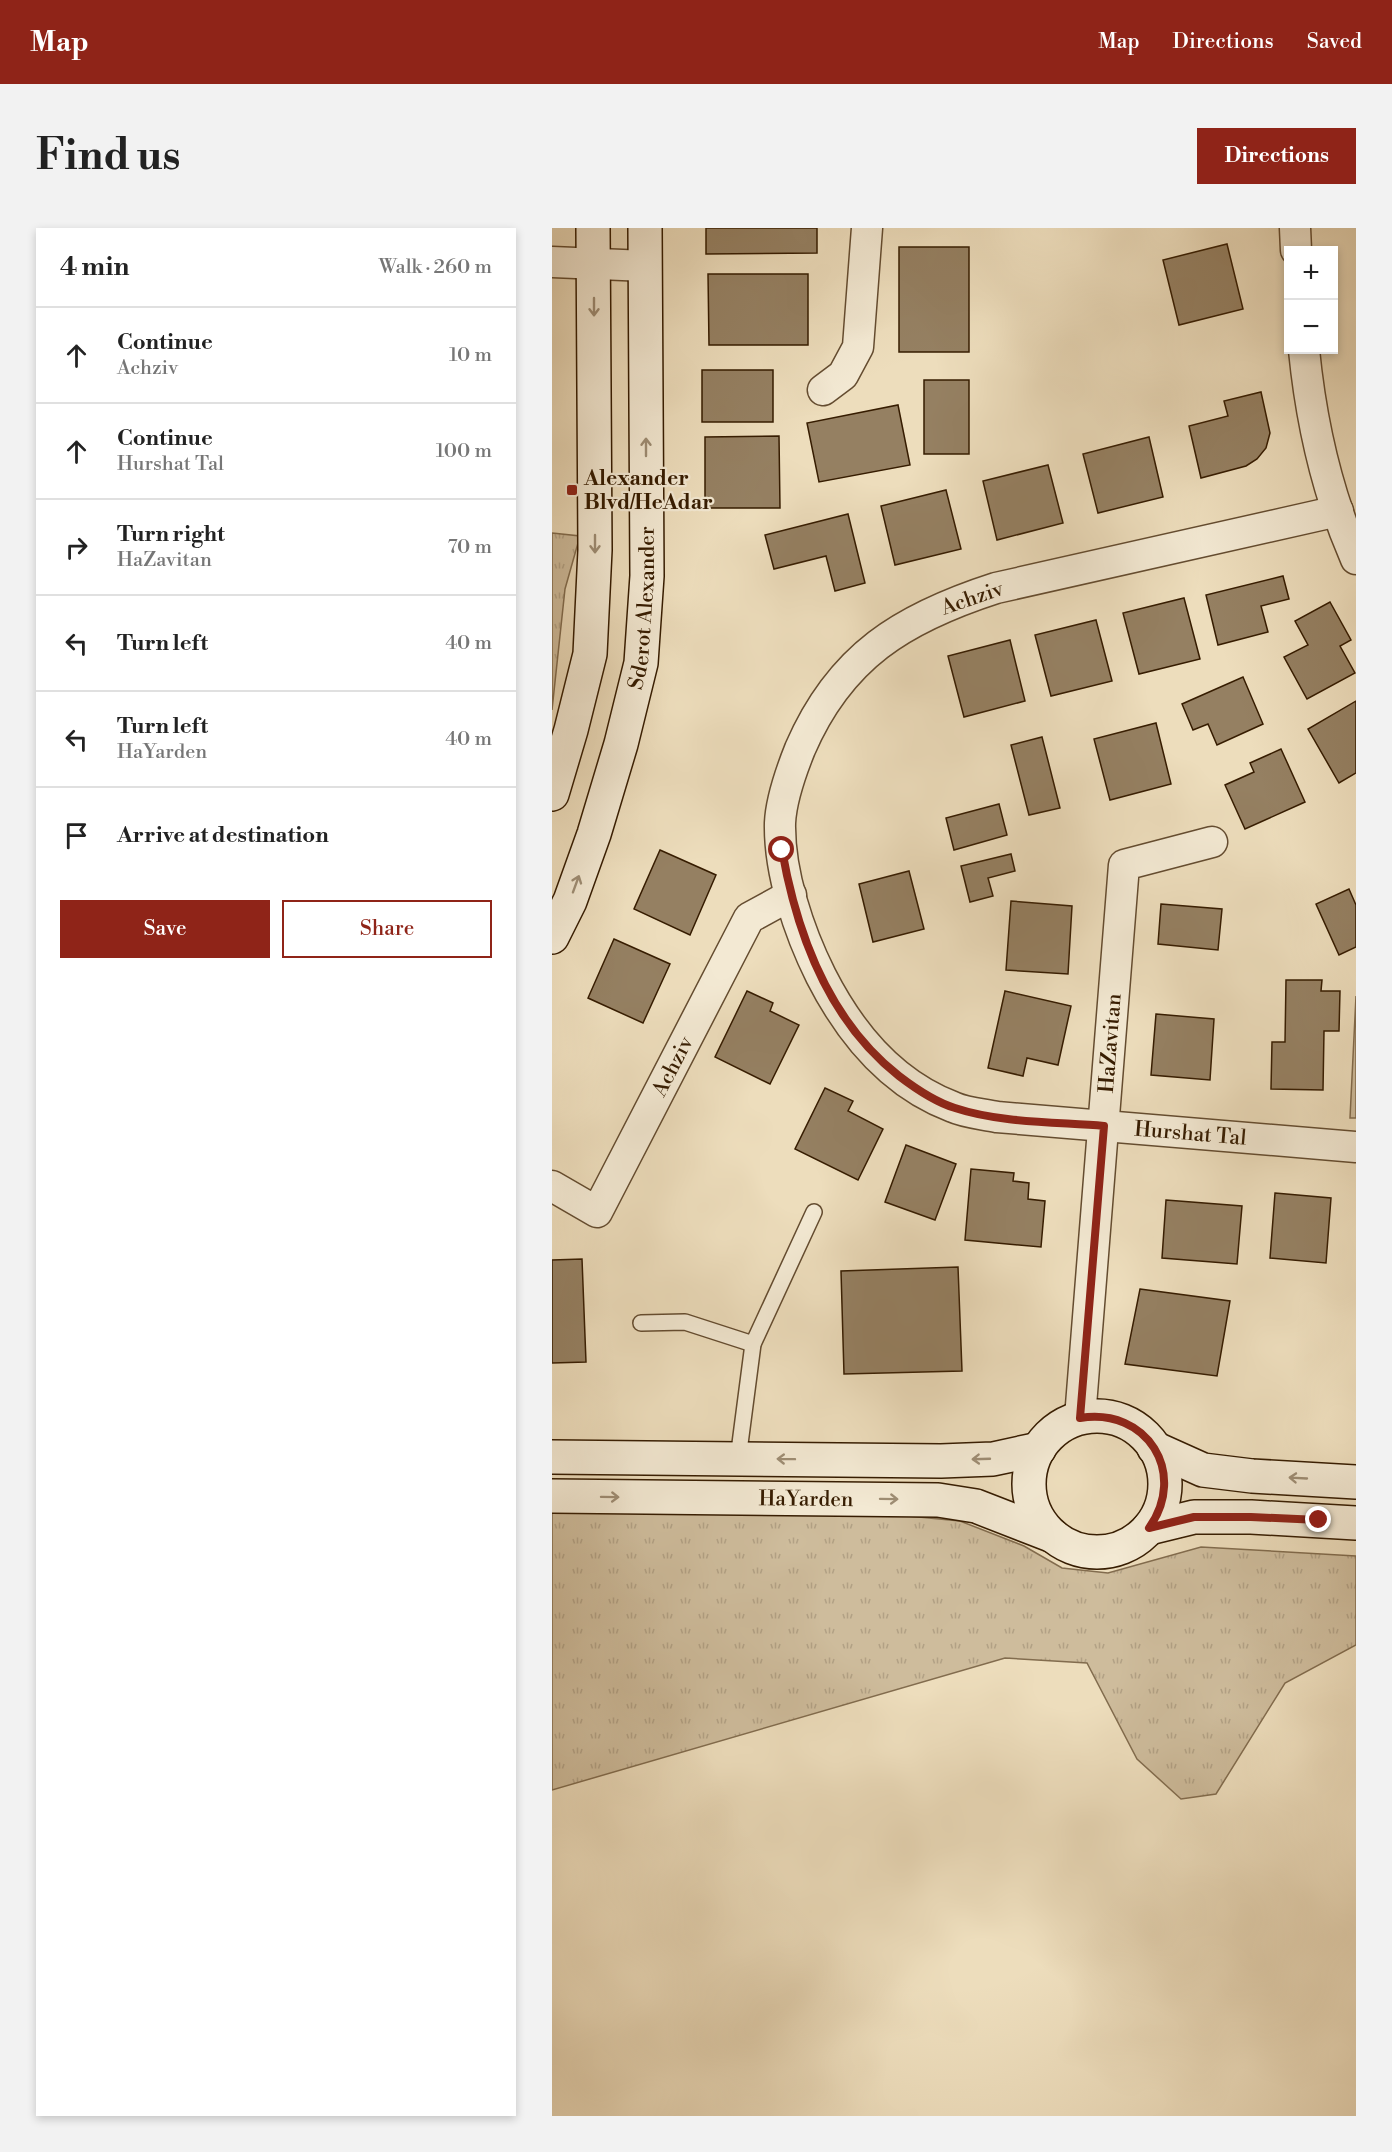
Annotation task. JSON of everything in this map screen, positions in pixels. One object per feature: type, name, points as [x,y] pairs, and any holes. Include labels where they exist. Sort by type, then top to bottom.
[{"type":"street","points":[[552,794],[590,654],[595,575],[593,228]]},
{"type":"street","name":"Sderot Alexander","points":[[552,938],[570,901],[594,834],[621,744],[641,663],[647,576],[645,228]]},
{"type":"street","points":[[823,390],[843,375],[858,347],[867,228]]},
{"type":"street","points":[[1295,228],[1296,246]]},
{"type":"street","points":[[552,262],[646,266]]},
{"type":"street","points":[[1305,354],[1316,430],[1338,511],[1355,555]]},
{"type":"street","name":"Achziv","points":[[552,1186],[597,1212],[749,918],[790,889],[782,850],[780,822],[795,761],[821,706],[862,658],[888,637],[919,618],[955,602],[996,588],[1338,511]]},
{"type":"street","name":"HaZavitan","points":[[1080,1418],[1124,865],[1212,842]]},
{"type":"street","name":"Hurshat Tal","points":[[790,889],[813,959],[832,997],[855,1032],[883,1064],[916,1090],[954,1108],[997,1117],[1356,1147]]},
{"type":"street","points":[[1102,1416],[1122,1421],[1140,1432],[1154,1448],[1163,1468],[1165,1489],[1160,1510],[1149,1528],[1133,1541],[1102,1552],[1081,1550],[1053,1536],[1040,1521],[1031,1501],[1029,1479],[1039,1449],[1060,1427],[1080,1418],[1102,1416]]},
{"type":"street","points":[[1154,1448],[1203,1470],[1252,1476],[1356,1482]]},
{"type":"street","name":"HaYarden","points":[[552,1457],[941,1461],[993,1459],[1039,1449]]},
{"type":"street","name":"HaYarden","points":[[552,1496],[938,1500],[976,1506],[1053,1536]]},
{"type":"street","points":[[1149,1528],[1194,1517],[1251,1517],[1356,1523]]},
{"type":"lane","points":[[738,1459],[753,1344],[814,1212]]},
{"type":"lane","points":[[640,1323],[685,1322],[753,1344]]},
{"type":"green space","points":[[552,533],[580,536],[565,589],[552,710]]},
{"type":"green space","points":[[1356,996],[1356,1118],[1350,1118]]},
{"type":"green space","points":[[552,1512],[877,1513],[960,1521],[1024,1546],[1062,1568],[1108,1573],[1201,1547],[1356,1556],[1356,1645],[1285,1683],[1216,1794],[1181,1799],[1137,1759],[1087,1663],[1005,1658],[552,1790]]},
{"type":"building","points":[[706,228],[817,228],[817,253],[706,254]]},
{"type":"building","points":[[1227,244],[1243,309],[1179,325],[1163,260]]},
{"type":"building","points":[[899,247],[969,247],[969,352],[899,352]]},
{"type":"building","points":[[708,274],[808,274],[808,345],[709,345]]},
{"type":"building","points":[[702,370],[773,370],[773,422],[702,422]]},
{"type":"building","points":[[924,380],[969,380],[969,454],[924,454]]},
{"type":"building","points":[[1261,392],[1270,433],[1266,448],[1257,459],[1246,466],[1201,478],[1189,426],[1228,416],[1224,401]]},
{"type":"building","points":[[898,405],[910,465],[819,482],[807,423]]},
{"type":"building","points":[[779,436],[780,508],[705,508],[705,437]]},
{"type":"building","points":[[1149,437],[1163,497],[1098,513],[1083,454]]},
{"type":"building","points":[[1048,465],[1063,523],[997,540],[983,481]]},
{"type":"building","points":[[946,490],[961,549],[895,565],[881,506]]},
{"type":"building","points":[[848,514],[865,583],[835,591],[826,556],[774,569],[765,535]]},
{"type":"building","points":[[1283,576],[1289,599],[1261,606],[1268,632],[1218,645],[1206,595]]},
{"type":"building","points":[[1184,598],[1200,659],[1139,674],[1123,613]]},
{"type":"building","points":[[1330,602],[1351,640],[1340,646],[1355,673],[1307,699],[1284,657],[1308,645],[1295,621]]},
{"type":"building","points":[[1096,620],[1112,681],[1051,696],[1035,635]]},
{"type":"building","points":[[1010,640],[1025,701],[964,717],[948,656]]},
{"type":"building","points":[[1243,677],[1263,724],[1217,745],[1208,724],[1193,730],[1182,704]]},
{"type":"building","points":[[1356,701],[1356,773],[1339,783],[1308,729]]},
{"type":"building","points":[[1156,723],[1171,784],[1110,800],[1094,739]]},
{"type":"building","points":[[1042,737],[1060,808],[1029,815],[1011,745]]},
{"type":"building","points":[[1281,749],[1305,802],[1245,829],[1225,785],[1254,772],[1250,763]]},
{"type":"building","points":[[999,804],[1007,835],[954,850],[946,818]]},
{"type":"building","points":[[660,850],[716,875],[690,935],[634,909]]},
{"type":"building","points":[[1011,854],[1015,871],[988,878],[993,896],[970,902],[961,866]]},
{"type":"building","points":[[909,871],[924,929],[873,942],[859,884]]},
{"type":"building","points":[[1349,889],[1356,905],[1356,947],[1339,955],[1316,904]]},
{"type":"building","points":[[1011,901],[1072,906],[1068,974],[1006,970]]},
{"type":"building","points":[[1161,904],[1222,909],[1218,950],[1158,944]]},
{"type":"building","points":[[614,939],[670,964],[643,1023],[588,998]]},
{"type":"building","points":[[1286,980],[1322,980],[1321,991],[1340,991],[1339,1031],[1324,1031],[1323,1090],[1271,1089],[1272,1042],[1285,1042]]},
{"type":"building","points":[[747,991],[773,1003],[770,1011],[799,1025],[770,1084],[715,1057]]},
{"type":"building","points":[[1005,991],[1071,1006],[1058,1065],[1027,1058],[1023,1076],[988,1068]]},
{"type":"building","points":[[1156,1014],[1214,1019],[1210,1080],[1151,1075]]},
{"type":"building","points":[[825,1088],[853,1101],[848,1111],[883,1129],[858,1180],[795,1149]]},
{"type":"building","points":[[906,1145],[956,1164],[935,1220],[885,1202]]},
{"type":"building","points":[[971,1169],[1014,1173],[1013,1181],[1029,1183],[1028,1199],[1045,1201],[1041,1247],[965,1240]]},
{"type":"building","points":[[1275,1193],[1331,1198],[1326,1263],[1270,1258]]},
{"type":"building","points":[[1166,1200],[1242,1206],[1237,1264],[1162,1258]]},
{"type":"building","points":[[582,1259],[586,1362],[552,1363],[552,1260]]},
{"type":"building","points":[[958,1267],[962,1371],[844,1374],[841,1271]]},
{"type":"building","points":[[1140,1289],[1230,1301],[1217,1376],[1125,1364]]},
{"type":"place","name":"Alexander Blvd/HeAdar","points":[[572,490]]},
{"type":"route","points":[[782,850],[798,921],[813,959],[832,997],[855,1032],[883,1064],[916,1090],[954,1108],[997,1117],[1104,1126],[1080,1418],[1102,1416],[1122,1421],[1140,1432],[1154,1448],[1163,1468],[1165,1489],[1160,1510],[1149,1528],[1194,1517],[1319,1520]]}]
